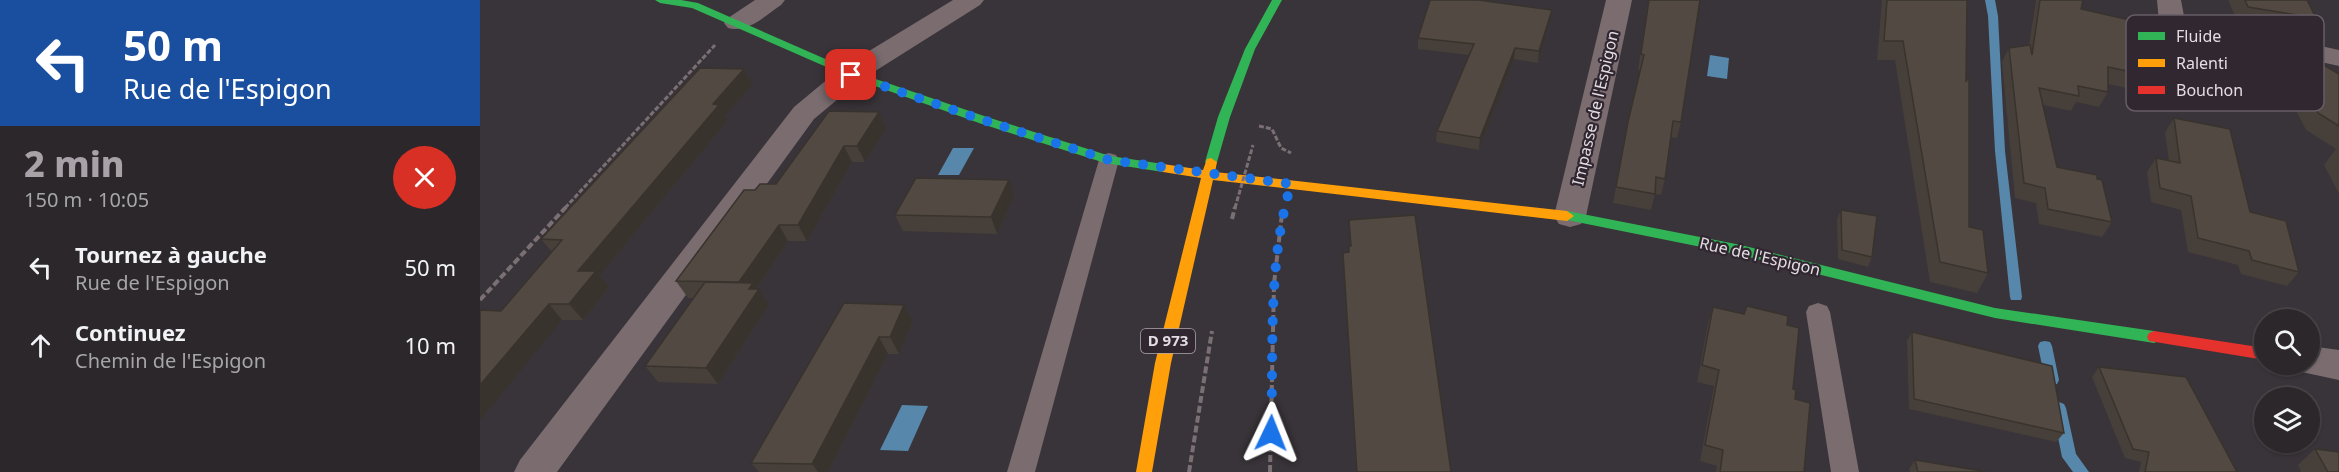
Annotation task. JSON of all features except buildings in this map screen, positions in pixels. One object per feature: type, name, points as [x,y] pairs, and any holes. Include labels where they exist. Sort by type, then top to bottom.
[{"type":"street","name":"Rue de l'Espigon","points":[[660,0],[694,4],[851,75],[1109,160],[1251,181],[1570,216],[1741,250],[1995,313],[2254,352]]},
{"type":"street","points":[[738,23],[772,0]]},
{"type":"street","points":[[534,472],[804,113],[851,75],[971,0]]},
{"type":"street","name":"D 973","points":[[1144,472],[1163,363],[1203,188],[1224,117],[1250,49],[1277,0]]},
{"type":"street","name":"Impasse de l'Espigon","points":[[1570,216],[1619,0]]},
{"type":"street","points":[[2324,54],[2339,58]]},
{"type":"street","points":[[2320,362],[2339,365]]},
{"type":"lane","points":[[1020,472],[1109,160]]},
{"type":"lane","points":[[1818,312],[1845,472]]},
{"type":"path","points":[[480,300],[738,23]]},
{"type":"path","points":[[1230,230],[1253,145]]},
{"type":"path","points":[[1270,472],[1274,284],[1282,216],[1291,184]]},
{"type":"path","points":[[1189,472],[1212,330]]},
{"type":"water","points":[[1710,55],[1729,58],[1727,79],[1707,76]]},
{"type":"water","points":[[953,148],[974,148],[959,175],[938,175]]},
{"type":"water","points":[[902,405],[928,406],[908,451],[880,450]]},
{"type":"waterway","points":[[1990,0],[1993,16],[2000,151],[2016,297]]},
{"type":"waterway","points":[[2045,346],[2052,380]]},
{"type":"waterway","points":[[2059,408],[2069,457],[2082,472]]},
{"type":"traffic: fast","points":[[660,0],[694,5],[851,74],[983,120],[1109,160],[1163,168]]},
{"type":"traffic: fast","points":[[1211,162],[1224,117],[1250,49],[1277,0]]},
{"type":"traffic: fast","points":[[1567,216],[1741,250],[1995,313],[2154,337]]},
{"type":"traffic: slow","points":[[1144,472],[1163,363],[1211,162]]},
{"type":"traffic: slow","points":[[1163,168],[1251,181],[1567,216]]},
{"type":"traffic: jam","points":[[2154,337],[2254,352]]},
{"type":"route","points":[[851,75],[1109,160],[1251,181],[1291,184],[1282,216],[1274,284],[1271,433]]}]
